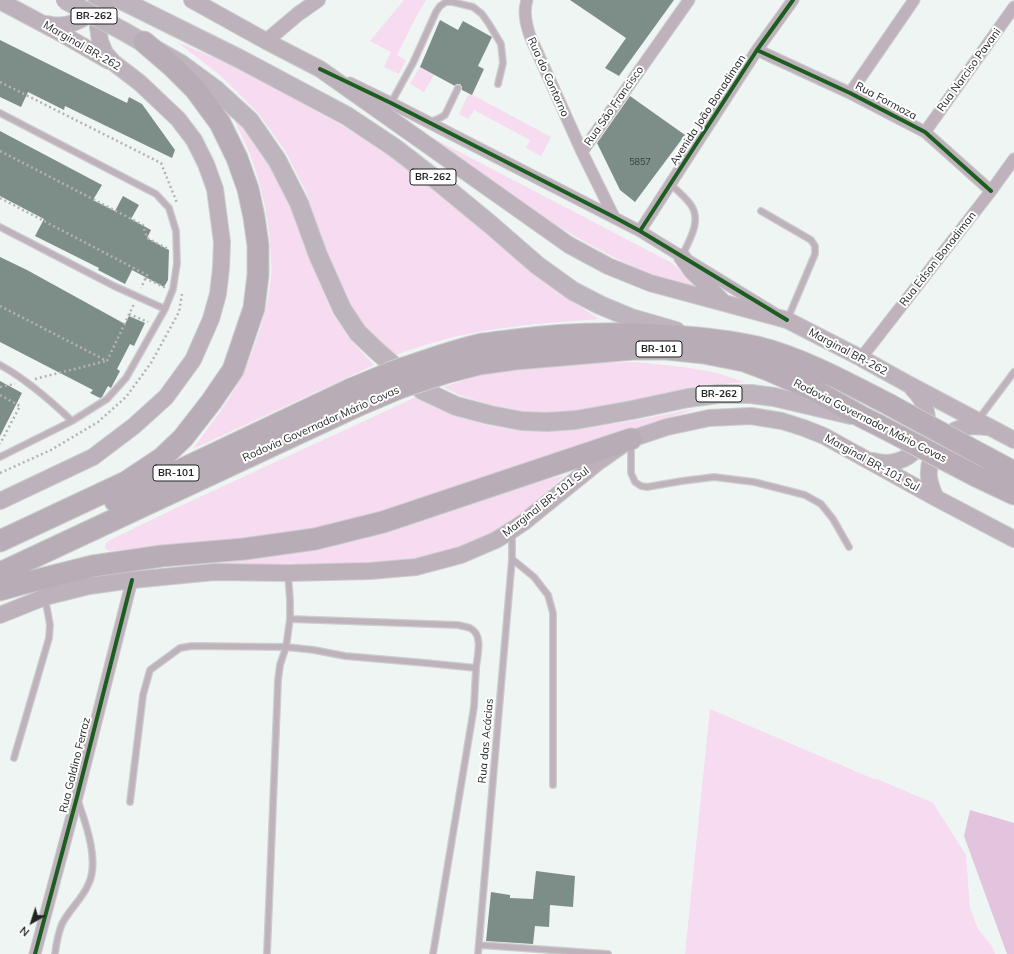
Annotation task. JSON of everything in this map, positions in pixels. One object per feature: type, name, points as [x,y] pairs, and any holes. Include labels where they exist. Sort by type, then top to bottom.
[{"type":"highway","points":[[0,541],[126,482],[162,458],[183,438],[211,402],[233,370],[254,308],[258,275],[258,244],[248,189],[237,158],[220,123],[195,89],[173,67],[144,42]]},
{"type":"highway","name":"Rodovia Governador Mário Covas","points":[[441,365],[477,345],[526,338],[575,334],[613,333],[702,338],[758,347],[794,359],[844,381],[1014,472]]},
{"type":"highway","name":"Rodovia Governador Mário Covas","points":[[0,573],[354,397],[392,372],[441,365],[479,364],[515,359],[633,349],[666,349],[696,352],[744,361],[768,370],[812,388],[871,421],[976,476],[1014,494]]},
{"type":"highway","name":"Rodovia Governador Mário Covas","points":[[0,555],[354,397]]},
{"type":"highway","points":[[0,590],[93,566],[162,556],[244,549],[322,537],[383,522],[631,439]]},
{"type":"main road","name":"BR-262","points":[[65,0],[144,42],[181,64],[216,89],[250,121],[278,160],[299,204],[318,255],[342,310],[358,333],[422,390],[456,406],[490,415],[522,421],[547,422],[576,420],[688,398],[718,394],[751,394],[774,397],[871,421]]},
{"type":"main road","points":[[0,1],[38,21],[52,25],[68,25],[82,19],[93,9],[98,0]]},
{"type":"main road","points":[[0,501],[93,457],[134,426],[166,397],[193,360],[211,319],[218,294],[222,242],[215,189],[206,164],[194,140],[178,119],[140,83],[114,63],[105,53],[100,41],[98,27],[101,14],[110,0]]},
{"type":"main road","name":"BR-262","points":[[121,0],[240,59],[346,116],[395,148],[439,182],[537,265],[573,291],[600,305],[631,318],[702,338]]},
{"type":"main road","points":[[192,0],[266,41]]},
{"type":"main road","name":"Marginal BR-262","points":[[38,21],[126,71]]},
{"type":"main road","name":"Marginal BR-262","points":[[266,41],[320,69],[569,244],[608,266],[650,283],[787,320],[1014,440]]},
{"type":"main road","points":[[682,257],[692,271],[724,303]]},
{"type":"main road","points":[[870,461],[883,463],[897,462],[910,456],[920,446],[923,440],[926,433],[928,420],[925,406],[918,394],[908,384]]},
{"type":"main road","name":"Marginal BR-101 Sul","points":[[0,614],[44,598],[89,586],[132,580],[214,572],[288,573],[370,571],[416,567],[461,555],[496,540],[524,522],[598,462],[631,439],[667,427],[709,418],[751,416],[782,421],[804,428],[824,436],[1014,539]]},
{"type":"main road","points":[[936,498],[931,488],[929,477],[930,466],[934,453],[941,441],[964,427],[978,426],[991,428]]},
{"type":"street","points":[[266,41],[298,14],[318,0]]},
{"type":"street","name":"Rua do Contorno","points":[[527,0],[525,19],[530,36],[582,152]]},
{"type":"street","name":"Avenida João Bonadiman","points":[[640,231],[757,50],[793,0]]},
{"type":"street","points":[[850,93],[914,0]]},
{"type":"street","name":"Rua São Francisco","points":[[614,217],[582,152],[685,1]]},
{"type":"street","name":"Rua Narciso Pavani","points":[[925,132],[1014,7]]},
{"type":"street","name":"Rua Formoza","points":[[757,50],[850,93],[925,132],[991,191]]},
{"type":"street","points":[[320,69],[430,122],[614,217],[640,231],[787,320]]},
{"type":"street","name":"Rua Edson Bonadiman","points":[[861,358],[991,191],[1014,159]]},
{"type":"street","name":"Rua Galdino Ferraz","points":[[35,954],[77,797],[132,580]]},
{"type":"lane","points":[[391,103],[413,63],[436,12],[440,6],[446,2],[453,2],[474,7],[482,14],[489,24],[501,44],[503,63],[498,84]]},
{"type":"lane","points":[[430,122],[445,115],[458,88]]},
{"type":"lane","points":[[0,114],[156,194],[169,208],[176,231],[177,263],[174,289],[166,309],[126,378],[108,399],[72,421],[0,457]]},
{"type":"lane","points":[[670,184],[691,205],[695,217],[695,227],[682,257]]},
{"type":"lane","points":[[761,211],[811,240],[815,246],[814,254],[787,320]]},
{"type":"lane","points":[[0,227],[114,286],[166,309]]},
{"type":"lane","points":[[0,365],[25,381],[58,407],[72,421]]},
{"type":"lane","points":[[977,421],[1014,372]]},
{"type":"lane","points":[[631,439],[631,473],[635,482],[641,486],[647,487],[714,477],[754,482],[805,495],[821,504],[833,519],[849,547]]},
{"type":"lane","name":"Rua das Acácias","points":[[478,954],[512,559],[512,530]]},
{"type":"lane","points":[[512,559],[539,583],[548,595],[553,613],[553,785]]},
{"type":"lane","points":[[267,954],[278,680],[280,665],[286,647],[290,619],[288,573]]},
{"type":"lane","points":[[14,758],[49,638],[50,625],[44,598]]},
{"type":"lane","points":[[290,619],[458,625],[471,628],[477,634],[479,640],[474,706],[433,954]]},
{"type":"lane","points":[[130,802],[143,695],[150,670],[180,648],[192,646],[286,647],[314,650],[345,656],[476,668]]},
{"type":"lane","points":[[55,954],[62,924],[88,885],[93,869],[91,844],[77,797]]},
{"type":"lane","points":[[479,945],[608,954]]},
{"type":"path","points":[[0,82],[161,163],[178,204]]},
{"type":"path","points":[[0,151],[143,225],[147,238],[169,250]]},
{"type":"path","points":[[145,278],[164,287],[168,281]]},
{"type":"path","points":[[0,473],[51,450],[98,422],[126,397],[151,363],[179,312],[182,291]]},
{"type":"path","points":[[0,306],[107,361],[0,387]]},
{"type":"path","points":[[0,395],[20,406],[0,444]]},
{"type":"shaded area","points":[[404,0],[426,0],[397,55],[406,60],[399,74],[384,67],[391,52],[370,41]]},
{"type":"shaded area","points":[[177,42],[236,67],[340,124],[389,155],[433,188],[531,272],[565,297],[599,319],[478,332],[456,336],[393,356],[363,327],[349,304],[325,250],[307,194],[286,152],[258,113],[220,75]]},
{"type":"shaded area","points":[[420,67],[434,75],[424,92],[410,84]]},
{"type":"shaded area","points":[[469,93],[551,137],[541,156],[526,148],[530,140],[474,110],[468,119],[459,114]]},
{"type":"shaded area","points":[[229,108],[243,124],[271,162],[332,313],[349,338],[374,365],[193,449],[225,404],[242,375],[261,327],[271,275],[269,231],[258,178],[249,152]]},
{"type":"shaded area","points":[[429,136],[672,263],[705,294],[669,284],[587,243],[542,217],[481,175]]},
{"type":"shaded area","points":[[635,362],[684,367],[717,373],[745,382],[689,387],[629,403],[574,412],[521,411],[491,405],[459,395],[444,387],[481,374],[517,368],[575,363]]},
{"type":"shaded area","points":[[416,397],[451,414],[486,425],[519,430],[576,430],[698,408],[381,515],[314,530],[243,540],[109,551],[105,548],[106,543],[110,540]]},
{"type":"shaded area","points":[[565,475],[520,516],[496,531],[458,548],[415,558],[371,563],[160,565],[518,487]]},
{"type":"shaded area","points":[[710,709],[933,803],[966,855],[970,908],[978,929],[992,946],[995,954],[685,954]]},
{"type":"shaded area","points":[[970,810],[1014,823],[1014,954],[1007,954],[964,836]]},
{"type":"building","points":[[570,0],[674,0],[619,76],[605,68],[626,38]]},
{"type":"building","points":[[440,20],[458,30],[463,21],[492,37],[478,66],[484,69],[472,95],[462,90],[460,84],[455,86],[420,67]]},
{"type":"building","points":[[0,40],[127,103],[129,97],[142,104],[175,150],[172,158],[65,106],[64,110],[28,92],[21,107],[0,97]]},
{"type":"building","points":[[630,96],[685,135],[635,202],[620,190],[597,143]]},
{"type":"building","points":[[0,131],[102,185],[93,200],[115,211],[123,196],[139,205],[131,219],[151,230],[147,238],[169,250],[168,280],[164,287],[132,270],[125,284],[98,270],[99,268],[35,236],[44,219],[0,196]]},
{"type":"building","points":[[0,257],[27,270],[125,324],[129,316],[145,323],[134,346],[130,344],[117,369],[120,371],[111,388],[108,386],[102,397],[100,398],[90,393],[93,390],[0,342]]},
{"type":"building","points":[[0,381],[22,393],[0,436]]},
{"type":"building","points":[[536,871],[575,876],[573,907],[550,905],[549,927],[535,926],[533,944],[486,941],[491,892],[510,895],[510,898],[533,899]]},
{"type":"cycle path","points":[[640,231],[757,50],[793,0]]},
{"type":"cycle path","points":[[757,50],[850,93],[925,132],[991,191]]},
{"type":"cycle path","points":[[320,69],[391,103],[614,217],[640,231],[787,320]]},
{"type":"cycle path","points":[[35,954],[77,797],[132,580]]}]
